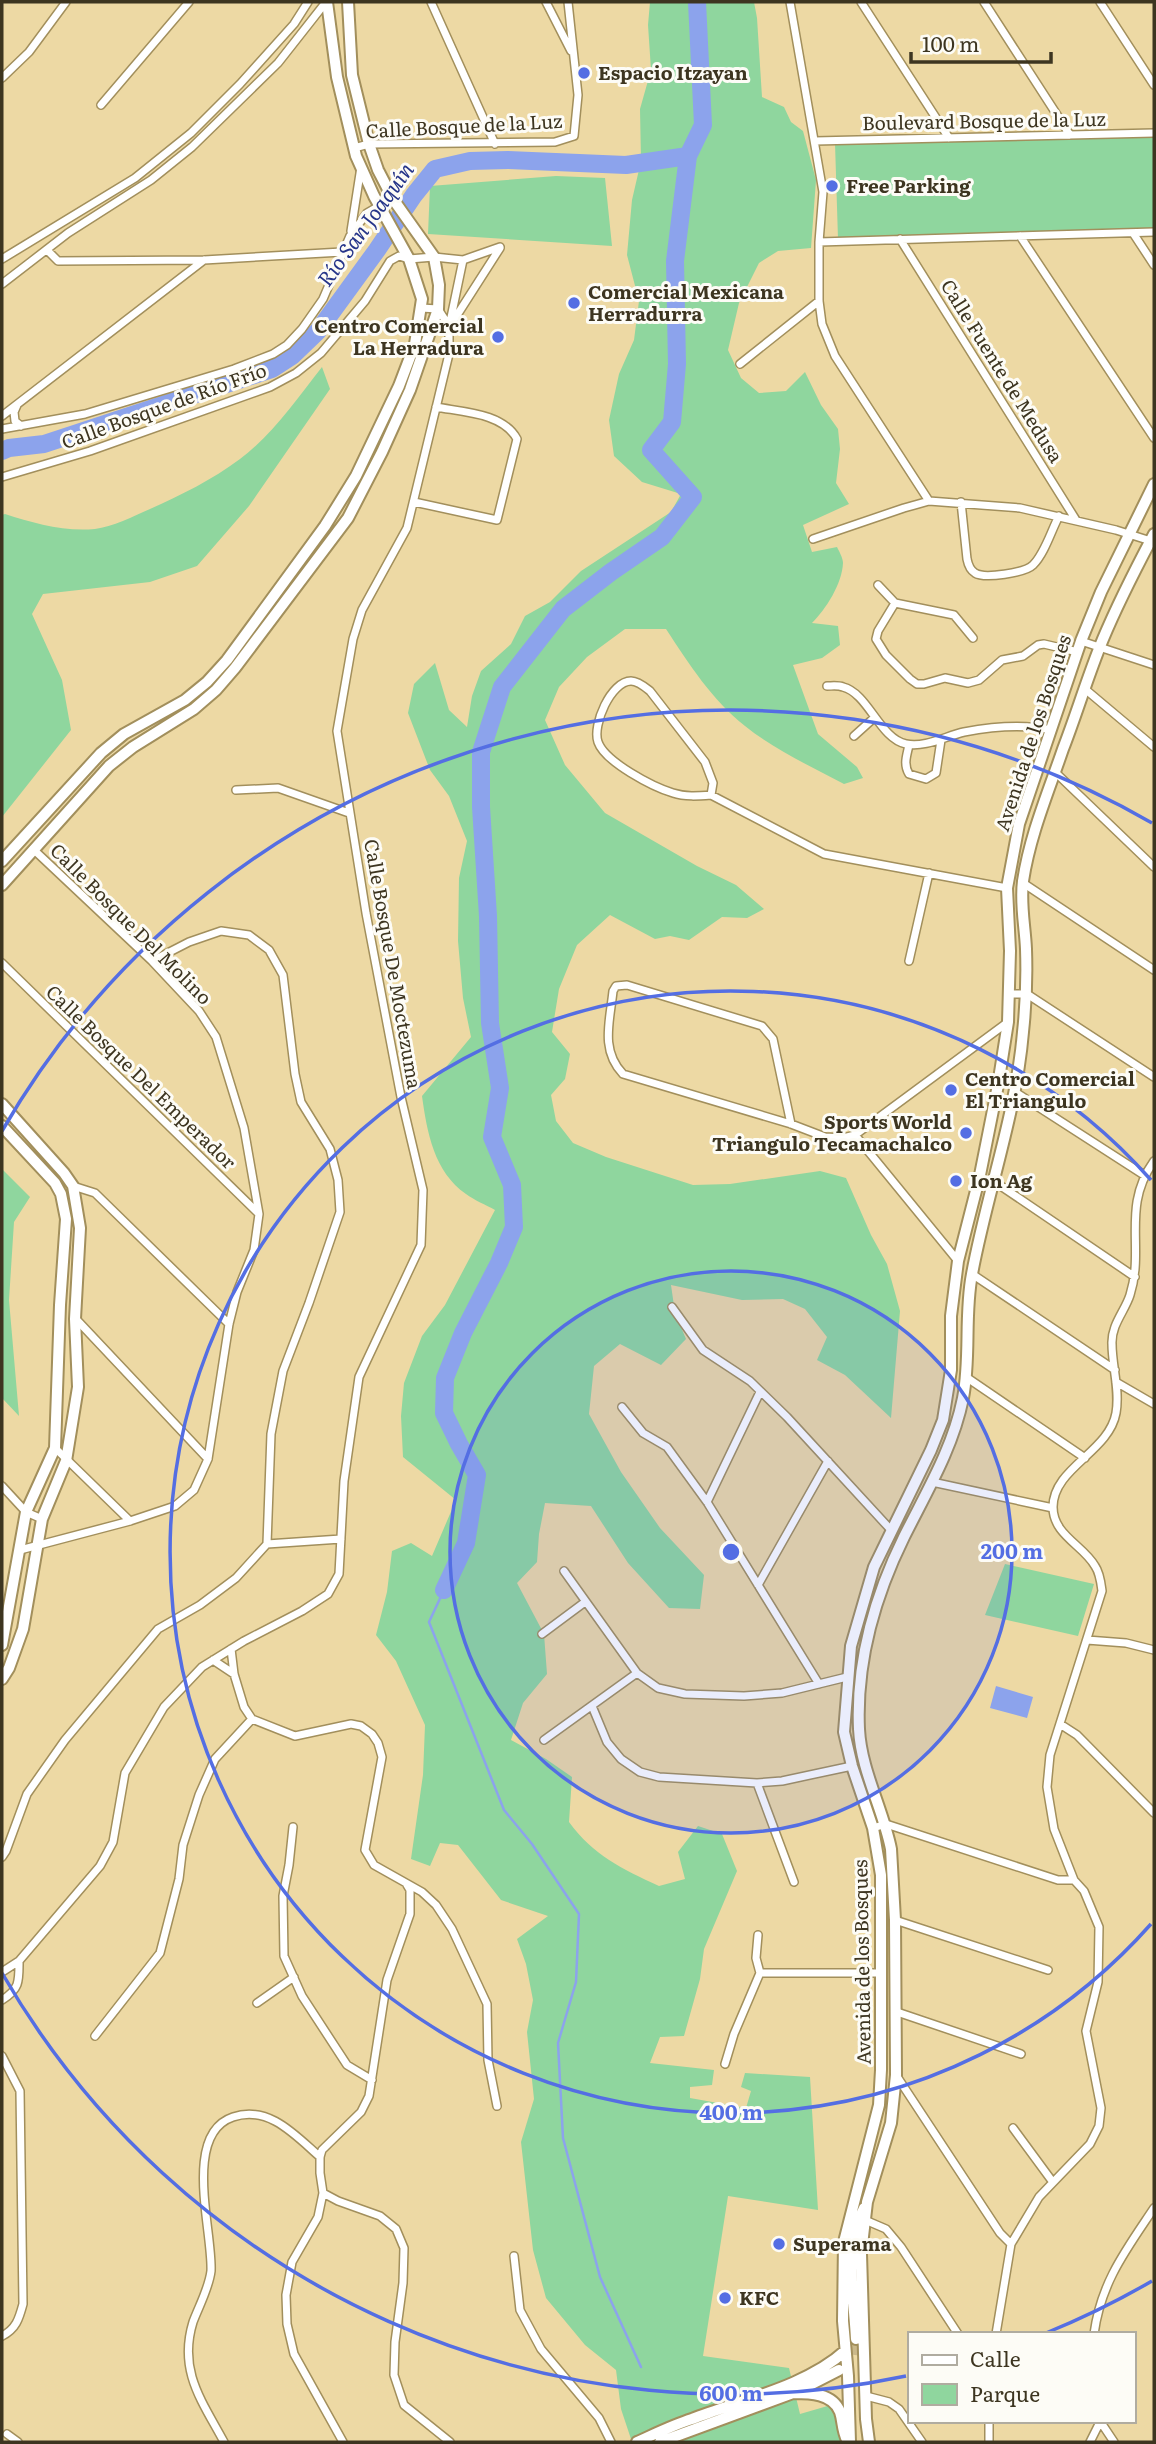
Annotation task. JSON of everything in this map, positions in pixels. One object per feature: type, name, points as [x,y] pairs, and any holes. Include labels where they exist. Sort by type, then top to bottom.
[{"type":"main road","points":[[2,861],[101,752],[124,734],[185,700],[207,682],[227,660],[325,526],[356,476],[399,386],[415,344],[422,299],[408,258],[379,206],[354,148],[337,77],[327,2]]},
{"type":"main road","points":[[2,885],[109,766],[133,747],[194,709],[216,690],[348,518],[410,390],[438,309],[439,285],[434,257],[393,198],[378,170],[369,144],[352,75],[348,2]]},
{"type":"main road","name":"Avenida de los Bosques","points":[[849,2442],[843,2321],[844,2242],[879,2105],[881,2070],[881,1875],[873,1828],[852,1766],[844,1732],[851,1646],[874,1567],[943,1420],[951,1370],[951,1316],[958,1261],[982,1162],[1008,1022],[1010,994],[1007,888],[1019,824],[1080,647],[1128,534],[1154,484]]},
{"type":"main road","name":"Avenida de los Bosques","points":[[868,2442],[860,2265],[867,2202],[891,2123],[896,2076],[897,2012],[891,1849],[860,1738],[865,1654],[874,1610],[883,1585],[951,1442],[966,1377],[967,1317],[972,1274],[1015,1092],[1027,994],[1023,883],[1034,828],[1100,647],[1131,576],[1153,539]]},
{"type":"main road","points":[[2,1104],[73,1186],[79,1228],[75,1319],[78,1387],[66,1461],[42,1519],[23,1629],[9,1668],[2,1679]]},
{"type":"main road","points":[[2,1126],[55,1183],[61,1194],[66,1219],[55,1448],[26,1512],[2,1645]]},
{"type":"main road","points":[[856,2339],[851,2250],[856,2224],[867,2202]]},
{"type":"main road","points":[[784,2393],[845,2351]]},
{"type":"main road","points":[[660,2442],[839,2370]]},
{"type":"main road","points":[[637,2442],[689,2420],[784,2393],[812,2393],[830,2400],[840,2413],[842,2429],[849,2442]]},
{"type":"street","points":[[2,78],[29,52],[66,2]]},
{"type":"street","points":[[101,105],[189,2]]},
{"type":"street","points":[[2,260],[135,178],[191,134],[294,24],[308,2]]},
{"type":"street","points":[[2,284],[68,233],[151,180],[192,147],[278,63],[327,2]]},
{"type":"street","points":[[430,2],[495,144]]},
{"type":"street","points":[[546,2],[574,57]]},
{"type":"street","points":[[568,2],[574,57]]},
{"type":"street","points":[[790,2],[823,192],[819,242],[819,301],[822,324],[835,356],[929,501]]},
{"type":"street","points":[[861,2],[949,138]]},
{"type":"street","points":[[984,2],[1070,135]]},
{"type":"street","points":[[1100,2],[1154,85]]},
{"type":"street","name":"Calle Bosque de la Luz","points":[[354,148],[369,144],[555,142],[574,136],[578,95],[574,57]]},
{"type":"street","name":"Boulevard Bosque de la Luz","points":[[815,141],[1154,133]]},
{"type":"street","points":[[350,236],[361,166]]},
{"type":"street","name":"Calle Bosque de Río Frío","points":[[2,429],[85,414],[234,369],[273,354],[287,345],[302,329],[323,299],[350,236],[367,213],[393,198]]},
{"type":"street","points":[[99,200],[106,209]]},
{"type":"street","points":[[819,242],[1154,232]]},
{"type":"street","points":[[1133,233],[1154,265]]},
{"type":"street","points":[[1020,236],[1154,438]]},
{"type":"street","name":"Calle Fuente de Medusa","points":[[900,239],[1076,520]]},
{"type":"street","points":[[408,258],[463,260],[500,247],[449,327],[438,309],[421,308]]},
{"type":"street","points":[[47,250],[58,261],[204,260],[342,252]]},
{"type":"street","name":"Calle Bosque de Río Frío","points":[[2,477],[90,451],[270,387],[296,373],[321,352],[365,300],[390,261],[399,256],[408,258]]},
{"type":"street","points":[[2,416],[204,260]]},
{"type":"street","name":"Calle Bosque De Moctezuma","points":[[19,1961],[100,1866],[113,1842],[125,1773],[164,1707],[202,1667],[328,1594],[339,1574],[344,1481],[359,1377],[421,1245],[423,1190],[398,1084],[349,813],[337,731],[350,650],[362,610],[407,528],[414,502],[449,354],[449,327],[463,260]]},
{"type":"street","points":[[740,364],[819,301]]},
{"type":"street","points":[[17,404],[15,421],[21,426]]},
{"type":"street","points":[[414,502],[497,520],[517,439],[511,427],[500,421],[436,407]]},
{"type":"street","points":[[813,539],[929,501],[1020,508],[1153,539]]},
{"type":"street","points":[[961,502],[969,566],[982,575],[1019,572],[1034,564],[1059,516]]},
{"type":"street","points":[[878,585],[895,603],[954,615],[973,638]]},
{"type":"street","points":[[895,603],[876,639],[886,655],[917,684],[945,678],[968,683],[979,680],[1002,660],[1023,656],[1038,645],[1044,644],[1100,647],[1154,665]]},
{"type":"street","points":[[711,796],[713,783],[705,762],[650,691],[631,681],[620,685],[612,693],[600,715],[596,728],[598,742],[605,754],[658,787],[674,794],[711,796],[824,854],[1007,888]]},
{"type":"street","points":[[827,686],[842,686],[851,690],[893,736],[909,745],[975,730],[1030,727],[1051,730]]},
{"type":"street","points":[[1085,689],[1154,747]]},
{"type":"street","points":[[854,736],[875,717]]},
{"type":"street","points":[[909,745],[905,765],[909,774],[926,779],[936,773],[940,740]]},
{"type":"street","points":[[1055,772],[1154,867]]},
{"type":"street","points":[[236,790],[278,788],[349,813]]},
{"type":"street","name":"Calle Bosque Del Molino","points":[[20,1550],[130,1521],[175,1506],[194,1490],[208,1459],[229,1324],[237,1292],[254,1250],[259,1214],[243,1128],[216,1037],[199,1011],[152,961],[33,849]]},
{"type":"street","points":[[909,961],[929,873]]},
{"type":"street","points":[[1023,883],[1154,970]]},
{"type":"street","points":[[2,1857],[27,1794],[65,1740],[158,1629],[201,1605],[236,1578],[267,1544],[271,1434],[283,1371],[340,1212],[338,1180],[330,1149],[301,1102],[283,975],[270,950],[249,935],[221,931],[189,942],[152,961]]},
{"type":"street","name":"Calle Bosque Del Emperador","points":[[2,963],[259,1214]]},
{"type":"street","points":[[791,1124],[773,1040],[762,1026],[627,985],[616,986],[613,991],[607,1048],[611,1059],[623,1074],[791,1124],[825,1137],[843,1138],[855,1135],[1008,1022]]},
{"type":"street","points":[[1010,994],[1027,994],[1154,1077]]},
{"type":"street","points":[[1015,1092],[1144,1175]]},
{"type":"street","points":[[855,1135],[958,1261]]},
{"type":"street","points":[[996,2332],[1011,2244],[1031,2208],[1052,2181],[1090,2144],[1099,2126],[1101,2108],[1086,2031],[1098,1982],[1099,1927],[1084,1891],[1074,1880],[1054,1829],[1047,1787],[1049,1755],[1102,1591],[1100,1576],[1095,1566],[1067,1538],[1058,1525],[1053,1508],[1055,1495],[1066,1476],[1101,1444],[1112,1428],[1117,1411],[1111,1344],[1113,1331],[1130,1297],[1135,1277],[1134,1230],[1137,1200],[1144,1175],[1154,1161]]},
{"type":"street","points":[[995,1182],[1135,1277]]},
{"type":"street","points":[[73,1186],[95,1193],[229,1324]]},
{"type":"street","points":[[972,1274],[1115,1370]]},
{"type":"street","points":[[672,1307],[703,1350],[750,1381],[891,1530]]},
{"type":"street","points":[[75,1319],[208,1459]]},
{"type":"street","points":[[966,1377],[1085,1458]]},
{"type":"street","points":[[1116,1382],[1154,1404]]},
{"type":"street","points":[[707,1502],[760,1392]]},
{"type":"street","points":[[622,1406],[643,1433],[667,1447],[707,1502],[819,1684]]},
{"type":"street","points":[[55,1448],[130,1521]]},
{"type":"street","points":[[758,1585],[828,1461]]},
{"type":"street","points":[[932,1482],[1053,1508]]},
{"type":"street","points":[[2,1486],[26,1512],[42,1519]]},
{"type":"street","points":[[267,1544],[341,1539]]},
{"type":"street","points":[[564,1571],[637,1673],[658,1688],[685,1694],[744,1696],[782,1693],[847,1677]]},
{"type":"street","points":[[542,1634],[585,1602]]},
{"type":"street","points":[[1087,1640],[1126,1643],[1154,1650]]},
{"type":"street","points":[[231,1649],[233,1674],[244,1707],[252,1719],[295,1735],[351,1724],[372,1734],[378,1743],[382,1757],[365,1850],[374,1865],[422,1892],[436,1905],[452,1929],[487,2004],[488,2060],[497,2106]]},
{"type":"street","points":[[213,1660],[233,1674]]},
{"type":"street","points":[[544,1740],[637,1673]]},
{"type":"street","points":[[592,1706],[607,1742],[621,1759],[639,1772],[659,1777],[757,1783],[782,1781],[852,1766]]},
{"type":"street","points":[[95,2036],[160,1953],[178,1879],[183,1845],[199,1795],[215,1759],[252,1719]]},
{"type":"street","points":[[1060,1724],[1077,1735],[1154,1813]]},
{"type":"street","points":[[757,1783],[794,1882]]},
{"type":"street","points":[[873,1828],[886,1824],[1058,1880],[1074,1880]]},
{"type":"street","points":[[293,1827],[283,1896],[284,1956],[302,1996],[347,2065],[372,2080]]},
{"type":"street","points":[[343,2442],[294,2354],[287,2324],[286,2295],[292,2262],[318,2217],[323,2193],[320,2157],[322,2150],[366,2104],[387,1980],[410,1914],[410,1890],[407,1884]]},
{"type":"street","points":[[895,1920],[1048,1970]]},
{"type":"street","points":[[725,2064],[734,2034],[760,1973],[756,1958],[758,1936]]},
{"type":"street","points":[[2,1972],[19,1961]]},
{"type":"street","points":[[2,2000],[13,1993],[19,1982],[19,1961]]},
{"type":"street","points":[[760,1973],[881,1973]]},
{"type":"street","points":[[257,2003],[294,1977]]},
{"type":"street","points":[[897,2012],[1021,2054]]},
{"type":"street","points":[[2,2056],[20,2091],[23,2304],[19,2320],[11,2331],[2,2336]]},
{"type":"street","points":[[896,2076],[1000,2234],[1011,2244]]},
{"type":"street","points":[[224,2442],[192,2380],[187,2354],[192,2325],[211,2274],[209,2227],[203,2187],[205,2151],[214,2131],[229,2118],[245,2114],[265,2115],[284,2126],[320,2157]]},
{"type":"street","points":[[1013,2128],[1052,2181]]},
{"type":"street","points":[[323,2193],[380,2216],[396,2229],[404,2248],[394,2375],[404,2405],[450,2442]]},
{"type":"street","points":[[1094,2332],[1104,2288],[1118,2261],[1154,2208]]},
{"type":"street","points":[[865,2220],[886,2229],[894,2238],[957,2332]]},
{"type":"street","points":[[514,2256],[520,2310],[541,2349],[599,2418],[611,2442]]},
{"type":"street","points":[[866,2396],[889,2402],[899,2409],[908,2422]]},
{"type":"street","points":[[909,2423],[922,2442]]},
{"type":"street","points":[[989,2423],[989,2442]]},
{"type":"street","points":[[1090,2442],[1100,2423]]},
{"type":"street","points":[[1101,2423],[1114,2442]]},
{"type":"street","points":[[7,2434],[18,2442]]},
{"type":"green space","points":[[650,2],[754,2],[762,97],[784,107],[791,122],[803,131],[816,180],[811,248],[778,251],[759,263],[739,303],[728,350],[741,378],[759,393],[786,391],[805,372],[821,405],[838,429],[840,449],[836,483],[849,504],[803,525],[812,552],[837,547],[842,559],[842,571],[836,588],[823,611],[812,623],[838,626],[840,645],[822,658],[793,665],[818,734],[857,767],[863,778],[844,784],[756,735],[733,716],[712,693],[666,629],[625,629],[587,657],[559,687],[545,720],[565,765],[605,813],[697,866],[736,885],[764,909],[747,918],[722,917],[689,940],[670,936],[655,939],[610,915],[577,945],[559,989],[552,1032],[570,1054],[565,1079],[551,1095],[556,1121],[573,1143],[606,1157],[693,1185],[730,1184],[820,1171],[846,1178],[887,1264],[900,1311],[891,1418],[845,1375],[817,1360],[827,1337],[805,1309],[783,1299],[742,1300],[671,1285],[675,1313],[686,1339],[661,1365],[620,1344],[594,1366],[589,1414],[621,1472],[660,1528],[704,1575],[700,1609],[669,1608],[628,1563],[591,1506],[545,1503],[537,1562],[517,1583],[544,1634],[547,1674],[523,1703],[511,1740],[572,1777],[569,1822],[588,1844],[621,1867],[659,1886],[685,1879],[678,1852],[698,1826],[722,1834],[737,1871],[704,1949],[700,1979],[684,2036],[660,2037],[650,2063],[714,2070],[712,2085],[690,2087],[690,2098],[746,2108],[751,2091],[741,2087],[745,2073],[810,2077],[818,2210],[728,2196],[703,2356],[789,2368],[800,2414],[831,2405],[842,2427],[843,2442],[632,2442],[621,2409],[616,2370],[585,2345],[546,2298],[533,2250],[521,2142],[534,2099],[527,2032],[533,2000],[526,1964],[517,1939],[548,1916],[501,1900],[458,1845],[440,1843],[430,1866],[411,1859],[423,1775],[425,1725],[396,1661],[376,1635],[387,1592],[392,1551],[411,1543],[432,1556],[456,1500],[403,1457],[401,1416],[404,1383],[422,1336],[445,1305],[495,1210],[466,1194],[446,1174],[434,1150],[424,1110],[422,1096],[471,1037],[463,998],[458,941],[459,878],[467,841],[449,796],[430,770],[408,713],[414,684],[435,663],[449,710],[467,727],[472,696],[481,671],[511,644],[525,616],[550,602],[581,571],[671,512],[681,494],[642,482],[614,456],[609,420],[619,374],[634,340],[639,301],[627,255],[632,200],[641,161],[640,109],[651,70],[648,25]]},
{"type":"green space","points":[[1154,135],[1154,232],[838,239],[835,143]]},
{"type":"green space","points":[[556,176],[605,178],[612,246],[428,234],[430,186]]},
{"type":"green space","points":[[322,367],[330,389],[249,506],[197,566],[150,582],[43,594],[32,614],[62,680],[71,730],[2,817],[2,515],[60,528],[83,530],[116,524],[162,504],[218,474],[252,449],[284,416]]},
{"type":"green space","points":[[2,1169],[30,1197],[14,1222],[9,1300],[19,1416],[2,1398]]},
{"type":"green space","points":[[1005,1564],[1094,1584],[1078,1636],[985,1615]]},
{"type":"water","points":[[996,1686],[1033,1697],[1027,1718],[990,1708]]},
{"type":"waterway","points":[[444,1590],[466,1543],[477,1475],[444,1413],[445,1378],[463,1333],[514,1227],[512,1185],[492,1137],[500,1088],[490,1023],[481,752],[502,687],[563,609],[662,537],[693,497],[651,450],[672,422],[677,364],[675,261],[688,156],[703,125],[697,2]]},
{"type":"waterway","name":"Río San Joaquín","points":[[2,451],[44,444],[272,369],[292,356],[318,331],[435,169],[470,161],[626,165],[688,156]]},
{"type":"waterway","points":[[444,1590],[429,1622],[504,1810],[532,1844],[579,1914],[576,1982],[558,2043],[563,2138],[600,2277],[641,2367]]},
{"type":"tunnel","points":[[843,2365],[854,2355],[856,2339]]},
{"type":"place","name":"Espacio Itzayan","points":[[584,73]]},
{"type":"place","name":"Free Parking","points":[[832,186]]},
{"type":"place","name":"Comercial Mexicana Herradurra","points":[[574,303]]},
{"type":"place","name":"Centro Comercial La Herradura","points":[[498,337]]},
{"type":"place","name":"Centro Comercial El Triangulo","points":[[951,1090]]},
{"type":"place","name":"Sports World Triangulo Tecamachalco","points":[[966,1133]]},
{"type":"place","name":"Ion Ag","points":[[956,1181]]},
{"type":"place","name":"Superama","points":[[779,2244]]},
{"type":"place","name":"KFC","points":[[725,2298]]}]
